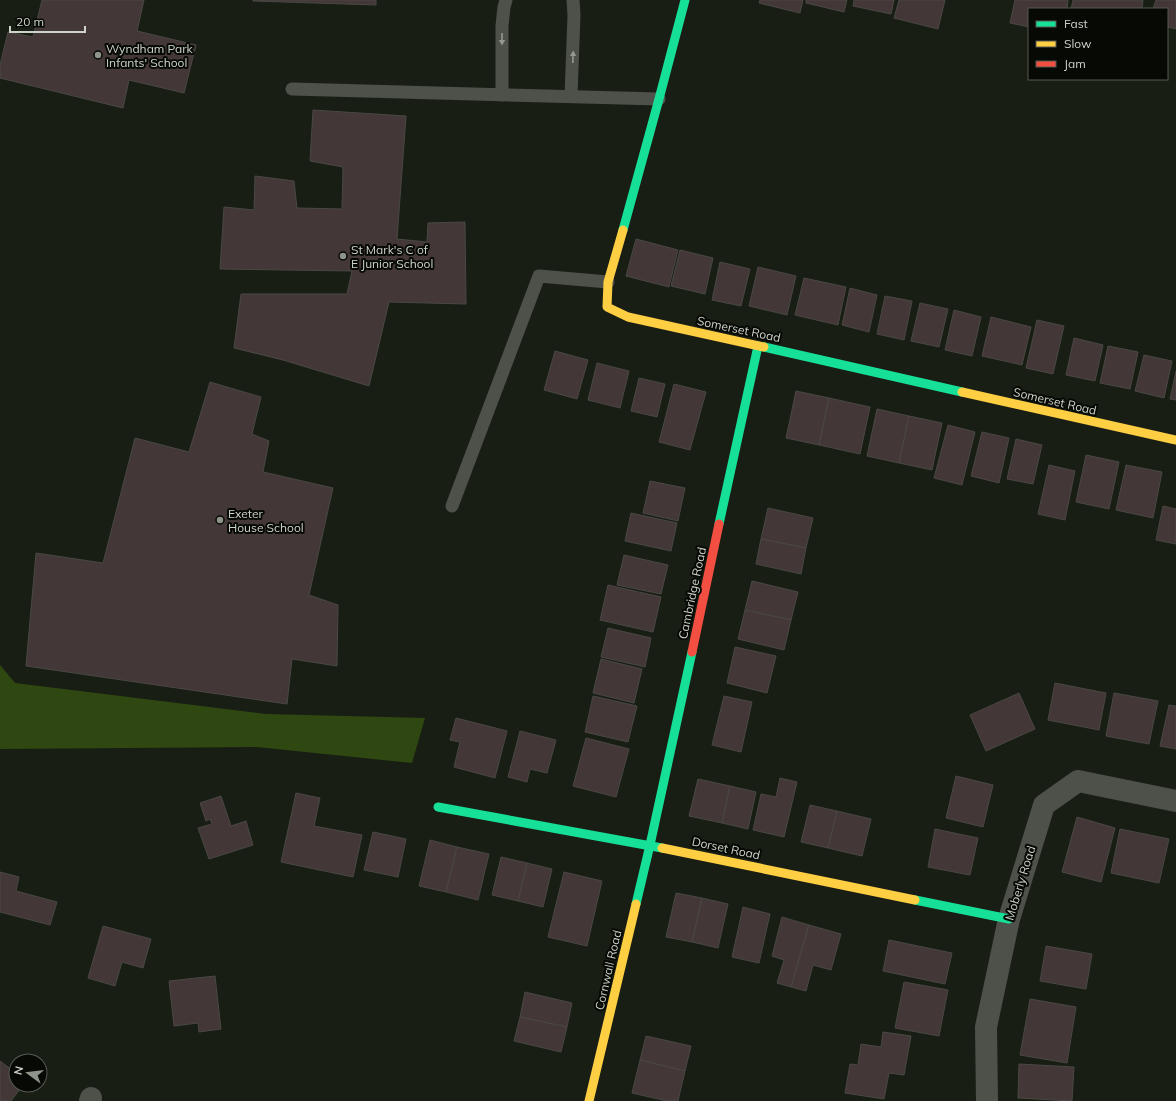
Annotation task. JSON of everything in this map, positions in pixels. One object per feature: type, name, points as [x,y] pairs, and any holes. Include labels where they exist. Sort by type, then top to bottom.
[{"type":"street","name":"Somerset Road","points":[[685,0],[608,282],[607,307],[628,317],[1176,440]]},
{"type":"street","name":"Cambridge Road","points":[[650,845],[758,346]]},
{"type":"street","name":"Moberly Road","points":[[987,1101],[986,1027],[1009,919],[1044,805],[1078,781],[1176,801]]},
{"type":"street","name":"Dorset Road","points":[[438,807],[650,845],[1009,919]]},
{"type":"street","name":"Cornwall Road","points":[[589,1101],[650,845]]},
{"type":"lane","points":[[502,95],[502,26],[506,0]]},
{"type":"lane","points":[[571,96],[574,15],[573,0]]},
{"type":"lane","points":[[292,89],[659,99]]},
{"type":"lane","points":[[452,506],[539,276],[608,282]]},
{"type":"green space","points":[[0,665],[15,683],[266,714],[425,718],[412,763],[257,747],[0,749]]},
{"type":"building","name":"Wyndham Park Infants' School","points":[[42,0],[144,0],[137,31],[196,45],[184,93],[129,80],[123,108],[0,78],[0,65],[8,32],[33,37]]},
{"type":"building","points":[[376,0],[376,5],[253,1]]},
{"type":"building","points":[[760,0],[803,0],[800,13],[759,3]]},
{"type":"building","points":[[806,0],[847,0],[844,12],[806,3]]},
{"type":"building","points":[[854,0],[894,0],[891,14],[853,6]]},
{"type":"building","points":[[899,0],[945,0],[938,29],[894,18]]},
{"type":"building","points":[[1015,0],[1068,0],[1067,8],[1028,8],[1028,27],[1010,23]]},
{"type":"building","points":[[1073,0],[1143,0],[1142,8],[1071,8]]},
{"type":"building","points":[[1156,0],[1176,0],[1176,29],[1168,27],[1168,8],[1153,8]]},
{"type":"building","name":"St Mark's C of E Junior School","points":[[313,110],[406,116],[397,239],[427,242],[428,223],[465,222],[466,304],[389,302],[369,386],[283,360],[234,348],[241,294],[347,294],[352,271],[220,269],[224,207],[254,210],[255,176],[294,181],[297,208],[342,209],[343,167],[310,161]]},
{"type":"building","points":[[636,239],[678,250],[669,287],[626,276]]},
{"type":"building","points":[[680,250],[713,258],[705,294],[671,286]]},
{"type":"building","points":[[720,262],[750,269],[741,306],[712,300]]},
{"type":"building","points":[[758,267],[796,276],[787,315],[749,306]]},
{"type":"building","points":[[804,278],[846,287],[838,325],[795,315]]},
{"type":"building","points":[[850,288],[877,295],[869,332],[842,325]]},
{"type":"building","points":[[885,296],[912,301],[904,340],[877,334]]},
{"type":"building","points":[[920,303],[948,309],[939,347],[911,341]]},
{"type":"building","points":[[954,310],[981,317],[972,356],[945,350]]},
{"type":"building","points":[[991,317],[1031,327],[1022,365],[982,356]]},
{"type":"building","points":[[1037,320],[1064,326],[1053,374],[1026,368]]},
{"type":"building","points":[[1074,338],[1103,345],[1095,381],[1066,375]]},
{"type":"building","points":[[1108,346],[1138,352],[1130,389],[1100,383]]},
{"type":"building","points":[[555,351],[588,360],[577,399],[544,390]]},
{"type":"building","points":[[1144,355],[1172,361],[1164,398],[1135,391]]},
{"type":"building","points":[[597,363],[629,371],[620,408],[588,400]]},
{"type":"building","points":[[1176,371],[1176,400],[1170,399]]},
{"type":"building","points":[[639,378],[665,384],[657,417],[631,411]]},
{"type":"building","name":"Exeter House School","points":[[210,382],[261,397],[252,434],[269,441],[263,472],[333,488],[309,595],[338,605],[337,666],[292,659],[287,704],[26,666],[36,553],[103,563],[135,438],[189,452]]},
{"type":"building","points":[[674,384],[706,392],[690,450],[659,442]]},
{"type":"building","points":[[796,391],[829,398],[819,445],[786,438]]},
{"type":"building","points":[[829,398],[870,407],[860,454],[819,445]]},
{"type":"building","points":[[877,409],[909,416],[899,463],[867,456]]},
{"type":"building","points":[[909,416],[942,423],[932,470],[899,463]]},
{"type":"building","points":[[948,425],[975,432],[962,485],[934,478]]},
{"type":"building","points":[[982,432],[1009,438],[999,483],[971,476]]},
{"type":"building","points":[[1016,439],[1042,445],[1033,484],[1007,479]]},
{"type":"building","points":[[1086,455],[1119,462],[1109,509],[1076,502]]},
{"type":"building","points":[[1049,465],[1075,471],[1065,520],[1038,514]]},
{"type":"building","points":[[1126,465],[1162,472],[1153,518],[1116,510]]},
{"type":"building","points":[[650,481],[685,488],[678,521],[643,513]]},
{"type":"building","points":[[1163,506],[1176,509],[1176,544],[1156,540]]},
{"type":"building","points":[[768,508],[813,518],[806,548],[761,539]]},
{"type":"building","points":[[631,513],[677,523],[671,551],[625,541]]},
{"type":"building","points":[[761,539],[806,548],[801,574],[756,564]]},
{"type":"building","points":[[624,555],[668,565],[661,594],[617,585]]},
{"type":"building","points":[[752,581],[798,592],[791,620],[745,610]]},
{"type":"building","points":[[608,585],[661,597],[653,632],[600,620]]},
{"type":"building","points":[[745,610],[791,620],[784,650],[738,639]]},
{"type":"building","points":[[608,628],[651,638],[645,667],[601,657]]},
{"type":"building","points":[[735,647],[776,656],[767,693],[727,683]]},
{"type":"building","points":[[601,659],[642,669],[634,703],[593,693]]},
{"type":"building","points":[[1055,683],[1106,693],[1099,730],[1048,720]]},
{"type":"building","points":[[1019,693],[1035,729],[986,751],[970,715]]},
{"type":"building","points":[[1114,693],[1158,701],[1149,744],[1106,736]]},
{"type":"building","points":[[593,696],[637,706],[628,742],[585,732]]},
{"type":"building","points":[[724,696],[752,702],[741,752],[712,745]]},
{"type":"building","points":[[1169,705],[1176,706],[1176,749],[1160,746]]},
{"type":"building","points":[[456,718],[507,731],[495,778],[454,767],[460,742],[450,740]]},
{"type":"building","points":[[520,731],[556,740],[547,773],[530,769],[527,782],[508,777]]},
{"type":"building","points":[[586,738],[629,749],[616,797],[573,786]]},
{"type":"building","points":[[956,776],[993,785],[983,827],[946,818]]},
{"type":"building","points":[[780,778],[797,782],[784,837],[753,830],[761,794],[776,797]]},
{"type":"building","points":[[698,779],[730,786],[722,823],[689,816]]},
{"type":"building","points":[[730,786],[756,792],[748,829],[722,823]]},
{"type":"building","points":[[296,793],[320,798],[314,826],[362,835],[353,877],[281,862]]},
{"type":"building","points":[[221,796],[231,826],[246,821],[253,845],[209,859],[198,828],[212,824],[210,819],[206,821],[200,803]]},
{"type":"building","points":[[810,805],[837,811],[828,848],[801,842]]},
{"type":"building","points":[[837,811],[871,819],[862,856],[828,848]]},
{"type":"building","points":[[1077,817],[1115,828],[1101,882],[1062,872]]},
{"type":"building","points":[[935,829],[978,838],[970,875],[928,867]]},
{"type":"building","points":[[1120,829],[1169,839],[1159,883],[1111,873]]},
{"type":"building","points":[[373,832],[406,839],[398,877],[364,870]]},
{"type":"building","points":[[430,840],[457,847],[446,892],[419,886]]},
{"type":"building","points":[[457,847],[489,854],[478,900],[446,892]]},
{"type":"building","points":[[501,857],[527,863],[518,901],[492,895]]},
{"type":"building","points":[[527,863],[552,869],[543,907],[518,901]]},
{"type":"building","points":[[0,872],[19,877],[16,891],[57,902],[50,925],[0,912]]},
{"type":"building","points":[[564,872],[602,881],[587,946],[548,937]]},
{"type":"building","points":[[676,893],[702,898],[692,942],[666,937]]},
{"type":"building","points":[[702,898],[728,904],[718,948],[692,942]]},
{"type":"building","points":[[743,907],[770,914],[759,963],[732,957]]},
{"type":"building","points":[[782,917],[809,925],[791,987],[777,983],[784,960],[772,956]]},
{"type":"building","points":[[809,925],[841,934],[831,970],[813,965],[806,991],[791,987]]},
{"type":"building","points":[[103,926],[151,939],[143,968],[122,962],[115,986],[88,978]]},
{"type":"building","points":[[889,940],[952,953],[945,984],[883,971]]},
{"type":"building","points":[[1046,946],[1092,954],[1086,989],[1040,981]]},
{"type":"building","points":[[215,976],[221,1029],[199,1032],[198,1023],[174,1026],[169,981]]},
{"type":"building","points":[[904,982],[948,990],[939,1036],[895,1028]]},
{"type":"building","points":[[525,992],[572,1003],[567,1027],[520,1017]]},
{"type":"building","points":[[1030,999],[1076,1007],[1067,1063],[1020,1055]]},
{"type":"building","points":[[520,1017],[567,1027],[561,1052],[514,1041]]},
{"type":"building","points":[[883,1032],[911,1036],[904,1075],[889,1073],[884,1099],[845,1093],[850,1064],[858,1065],[861,1044],[881,1047]]},
{"type":"building","points":[[646,1036],[691,1046],[685,1071],[640,1060]]},
{"type":"building","points":[[640,1060],[685,1071],[678,1101],[667,1101],[632,1093]]},
{"type":"building","points":[[0,1061],[8,1067],[8,1093],[17,1093],[11,1101],[0,1101]]},
{"type":"building","points":[[1019,1064],[1074,1067],[1072,1101],[1018,1098]]},
{"type":"traffic: fast","points":[[623,230],[685,0]]},
{"type":"traffic: fast","points":[[719,524],[758,346]]},
{"type":"traffic: fast","points":[[764,347],[962,392]]},
{"type":"traffic: fast","points":[[636,904],[692,652]]},
{"type":"traffic: fast","points":[[438,807],[662,848]]},
{"type":"traffic: fast","points":[[915,900],[1009,919]]},
{"type":"traffic: slow","points":[[623,230],[608,282],[607,307],[628,317],[764,347]]},
{"type":"traffic: slow","points":[[962,392],[1176,440]]},
{"type":"traffic: slow","points":[[662,848],[915,900]]},
{"type":"traffic: slow","points":[[589,1101],[636,904]]},
{"type":"traffic: jam","points":[[692,652],[719,524]]},
{"type":"place","name":"Wyndham Park Infants' School","points":[[98,55]]},
{"type":"place","name":"St Mark's C of E Junior School","points":[[343,256]]},
{"type":"place","name":"Exeter House School","points":[[220,520]]}]
